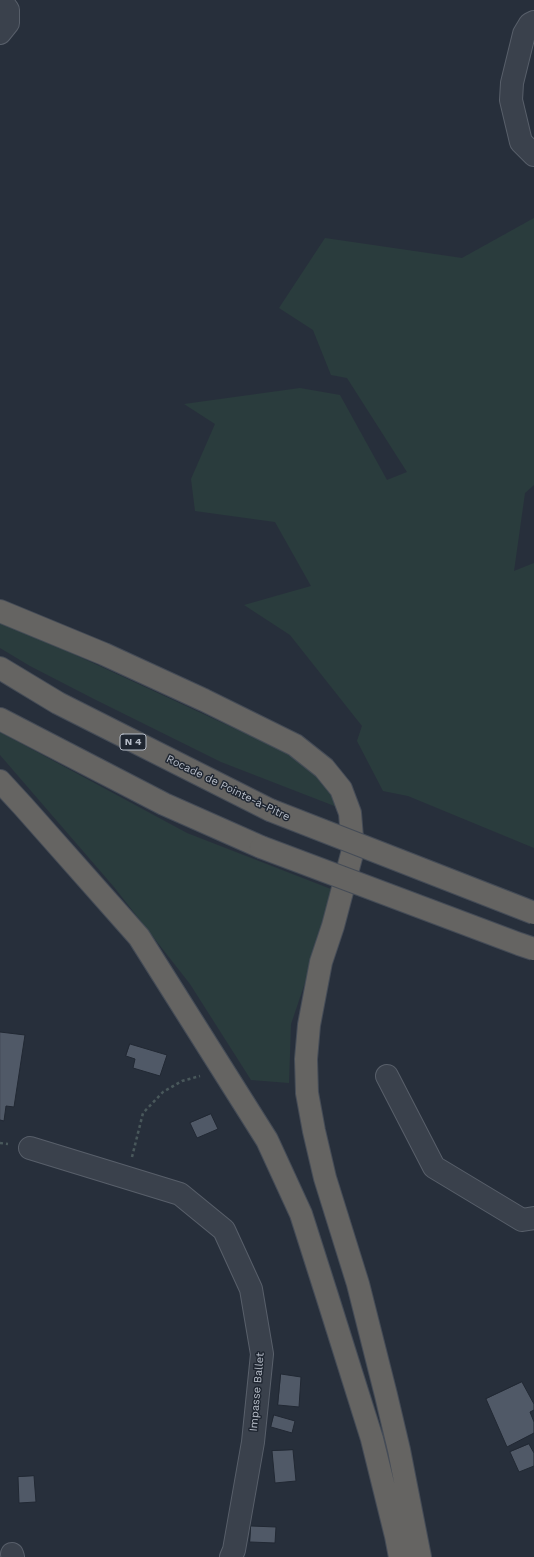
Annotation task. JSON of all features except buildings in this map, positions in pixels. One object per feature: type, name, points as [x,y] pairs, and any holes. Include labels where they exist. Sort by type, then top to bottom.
[{"type":"highway","points":[[0,611],[104,654],[204,700],[295,745],[324,768],[341,789],[350,813],[352,850],[333,926],[321,962],[310,1018],[306,1059],[307,1093],[325,1178],[358,1284],[386,1395],[399,1450],[420,1557]]},
{"type":"highway","name":"Rocade de Pointe-à-Pitre","points":[[0,668],[58,703],[270,810],[534,912]]},
{"type":"highway","points":[[0,719],[164,804],[261,847],[534,949]]},
{"type":"highway","points":[[0,781],[24,806],[139,938],[228,1076],[267,1140],[300,1214],[372,1439],[400,1557]]},
{"type":"street","points":[[0,0],[8,10],[8,23],[0,33]]},
{"type":"street","points":[[534,22],[530,24],[524,34],[512,83],[511,100],[521,142],[534,155]]},
{"type":"street","points":[[387,1076],[434,1167],[522,1220],[534,1218]]},
{"type":"street","name":"Impasse Ballet","points":[[30,1148],[180,1194],[224,1230],[251,1289],[262,1354],[253,1442],[234,1550],[231,1557]]},
{"type":"path","points":[[127,1177],[143,1113],[163,1092],[182,1081],[206,1074],[228,1076]]},
{"type":"shaded area","points":[[534,218],[534,485],[525,493],[514,571],[534,563],[534,848],[408,796],[383,791],[357,741],[362,726],[290,635],[244,605],[311,586],[275,522],[195,511],[191,479],[215,424],[184,404],[300,388],[340,395],[387,480],[407,472],[347,378],[331,375],[313,330],[279,308],[325,238],[462,258]]},
{"type":"shaded area","points":[[0,620],[292,755],[328,786],[337,807],[221,762],[30,666],[0,648]]},
{"type":"shaded area","points":[[0,732],[187,833],[336,891],[291,1024],[289,1083],[251,1080],[190,984],[114,887],[0,755]]}]
